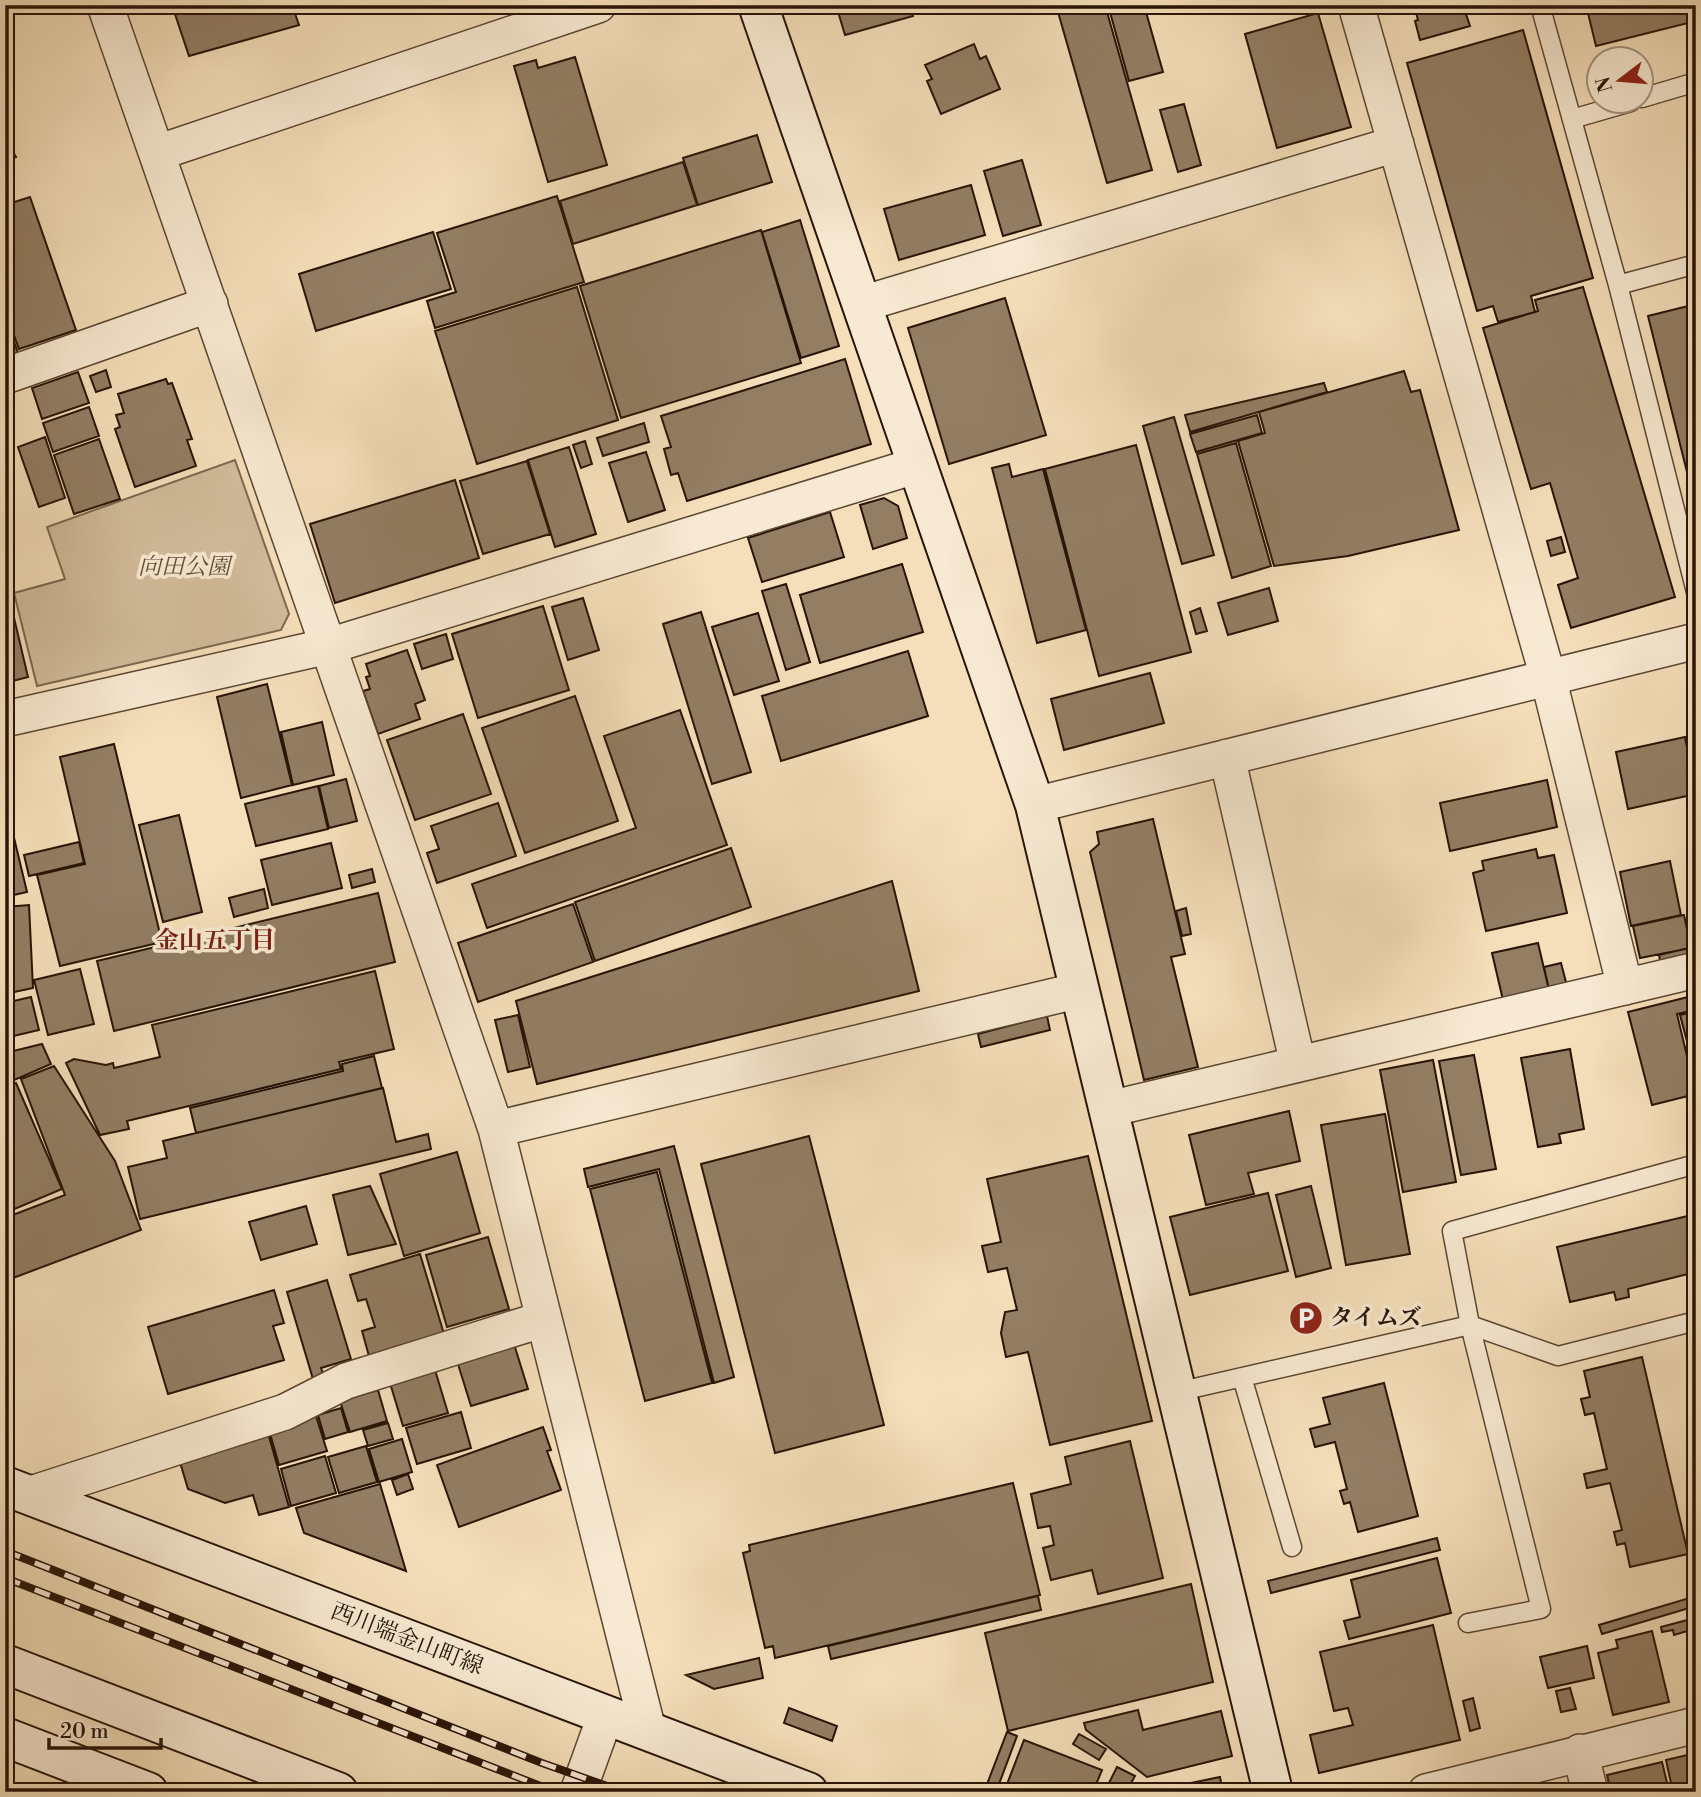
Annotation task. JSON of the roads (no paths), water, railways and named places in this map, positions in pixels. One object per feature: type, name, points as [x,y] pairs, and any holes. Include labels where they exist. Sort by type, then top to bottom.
[{"type":"street","points":[[105,5],[496,1129],[648,1730]]},
{"type":"street","points":[[157,153],[597,5]]},
{"type":"street","points":[[758,5],[1035,804],[1273,1792]]},
{"type":"street","points":[[1356,5],[1548,677],[1625,987]]},
{"type":"street","points":[[862,304],[1396,144]]},
{"type":"street","points":[[5,376],[210,304]]},
{"type":"street","points":[[5,719],[329,646],[918,465]]},
{"type":"street","points":[[1035,804],[1696,641]]},
{"type":"street","points":[[1227,757],[1298,1065]]},
{"type":"street","points":[[1109,1109],[1696,970]]},
{"type":"street","points":[[496,1129],[1080,990]]},
{"type":"street","points":[[17,1490],[285,1412],[346,1381],[544,1319]]},
{"type":"street","name":"西川端金山町線","points":[[17,1490],[808,1792]]},
{"type":"street","points":[[5,1664],[338,1792]]},
{"type":"street","points":[[578,1792],[606,1714]]},
{"type":"street","points":[[1426,1792],[1696,1725]]},
{"type":"street","points":[[5,1737],[148,1792]]},
{"type":"street","points":[[1580,1752],[1590,1792]]},
{"type":"lane","points":[[1541,5],[1618,285],[1696,592]]},
{"type":"lane","points":[[1656,95],[1696,82]]},
{"type":"lane","points":[[1572,119],[1586,115]]},
{"type":"lane","points":[[1618,285],[1696,264]]},
{"type":"lane","points":[[1468,1623],[1541,1609],[1470,1325],[1452,1231],[1696,1164]]},
{"type":"lane","points":[[1177,1392],[1470,1325],[1558,1356],[1696,1321]]},
{"type":"lane","points":[[1242,1377],[1292,1547]]},
{"type":"railway","points":[[5,1551],[542,1763],[624,1792]]},
{"type":"railway","points":[[5,1578],[556,1792]]},
{"type":"place","name":"タイムズ","points":[[1306,1318]]},
{"type":"district","name":"金山五丁目","points":[[215,941]]},
{"type":"park label","name":"向田公園","points":[[184,567]]}]
